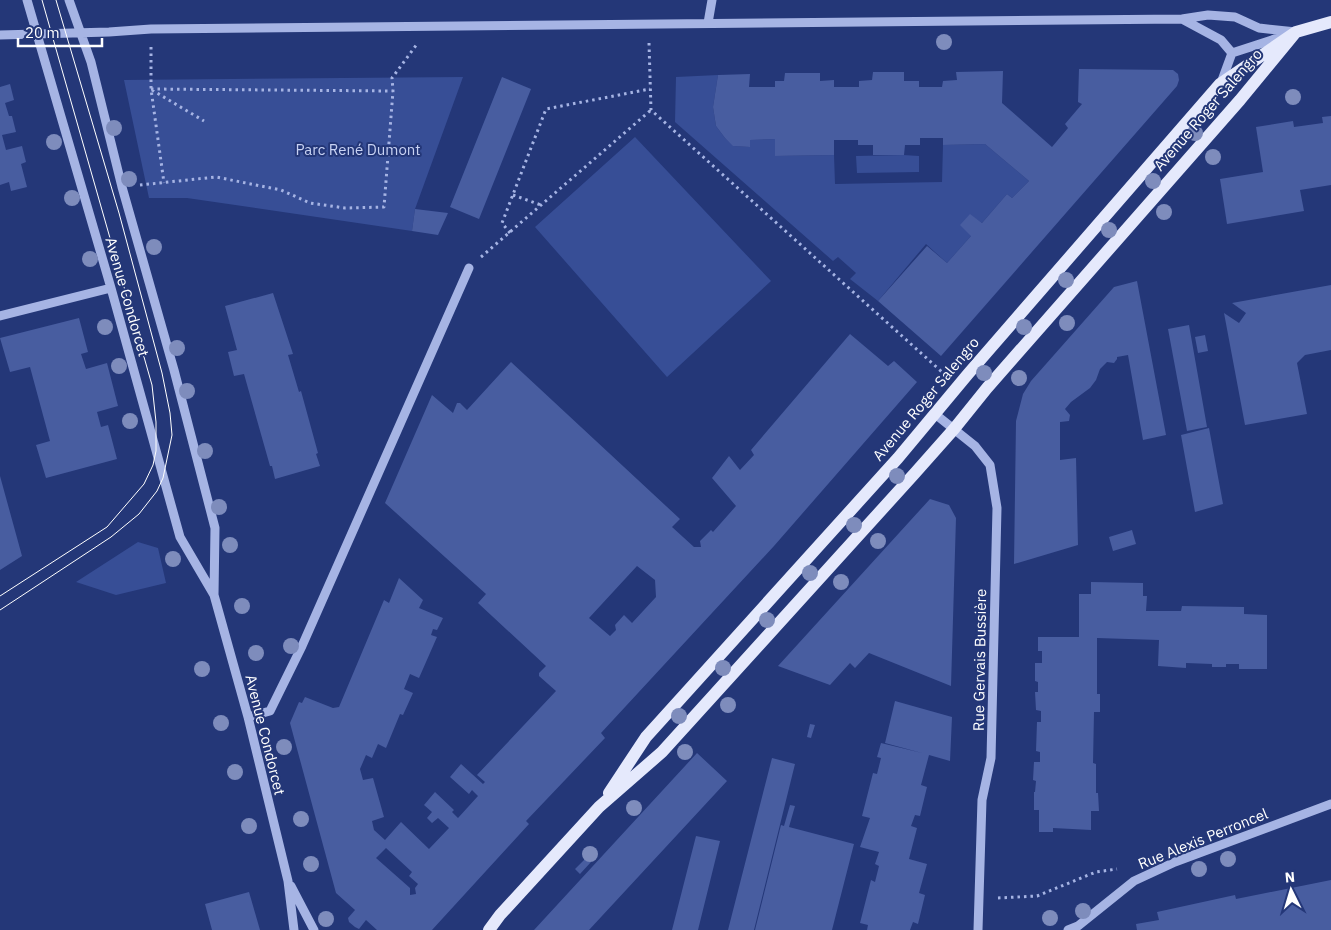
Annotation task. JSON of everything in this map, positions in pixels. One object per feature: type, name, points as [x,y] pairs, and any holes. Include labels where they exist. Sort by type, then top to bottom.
[{"type":"main road","name":"Avenue Roger Salengro","points":[[599,807],[646,737],[898,458],[958,386],[1220,84],[1296,32],[1331,22]]},
{"type":"main road","name":"Avenue Roger Salengro","points":[[488,930],[599,807],[662,752],[954,429],[987,388],[1234,108],[1296,32]]},
{"type":"main road","name":"Avenue Roger Salengro","points":[[481,930],[500,915]]},
{"type":"street","name":"Avenue Condorcet","points":[[27,0],[111,288],[180,537],[214,595],[248,717],[288,881],[294,930]]},
{"type":"street","name":"Avenue Condorcet","points":[[69,0],[91,62],[122,187],[174,370],[215,528],[214,595]]},
{"type":"street","points":[[708,23],[712,0]]},
{"type":"street","points":[[0,35],[151,29],[1182,18],[1208,15],[1235,17],[1259,28],[1296,32]]},
{"type":"street","points":[[1182,18],[1221,40],[1232,53]]},
{"type":"street","points":[[1232,53],[1296,32]]},
{"type":"street","points":[[1220,84],[1232,53]]},
{"type":"street","points":[[248,717],[270,711],[276,699],[302,646],[469,268]]},
{"type":"street","points":[[0,316],[111,288]]},
{"type":"street","name":"Rue Gervais Bussière","points":[[936,414],[975,446],[990,465],[997,508],[991,758],[982,800],[978,930]]},
{"type":"street","name":"Rue Alexis Perroncel","points":[[1068,930],[1078,926],[1134,881],[1174,862],[1331,804]]},
{"type":"street","name":"Avenue Condorcet","points":[[288,881],[314,930]]},
{"type":"path","points":[[648,24],[651,110],[958,386]]},
{"type":"path","points":[[122,187],[216,177],[281,190],[310,203],[345,208],[384,208],[393,91],[392,78],[432,25]]},
{"type":"path","points":[[151,29],[151,90],[164,183]]},
{"type":"path","points":[[151,90],[393,91]]},
{"type":"path","points":[[151,90],[204,122]]},
{"type":"path","points":[[510,233],[502,223],[546,109],[650,90]]},
{"type":"path","points":[[469,268],[651,110]]},
{"type":"path","points":[[513,195],[541,205]]},
{"type":"path","points":[[980,897],[1037,896],[1096,872],[1126,867]]},
{"type":"green space","points":[[718,75],[713,107],[716,126],[725,138],[734,146],[750,147],[750,140],[775,139],[775,156],[834,155],[835,184],[942,182],[943,145],[985,144],[1029,181],[1012,198],[1007,194],[982,223],[970,215],[971,236],[947,263],[926,244],[878,301],[850,279],[856,273],[838,257],[833,261],[675,122],[676,77]]},
{"type":"green space","name":"Parc René Dumont","points":[[463,77],[415,209],[412,231],[187,198],[149,198],[124,80]]},
{"type":"green space","points":[[635,137],[771,281],[667,377],[535,227]]},
{"type":"green space","points":[[856,156],[919,156],[919,172],[857,173]]},
{"type":"green space","points":[[138,542],[158,548],[166,583],[116,595],[76,582]]},
{"type":"building","points":[[1079,69],[1173,70],[1178,74],[1179,80],[1177,86],[941,356],[878,301],[927,246],[947,263],[971,236],[960,225],[970,214],[982,223],[1007,194],[1012,198],[1029,181],[985,144],[943,145],[943,138],[920,138],[920,145],[905,145],[904,155],[873,155],[873,145],[858,145],[858,140],[834,140],[834,155],[775,156],[775,139],[750,140],[750,147],[733,146],[716,126],[713,107],[718,75],[750,74],[749,87],[775,87],[775,81],[784,81],[785,73],[820,73],[820,81],[834,80],[834,87],[859,87],[859,81],[872,80],[873,72],[904,72],[904,81],[919,81],[919,87],[942,87],[943,81],[957,80],[956,72],[1003,71],[1002,103],[1052,147],[1068,128],[1065,124],[1082,104],[1078,102]]},
{"type":"building","points":[[502,77],[531,89],[479,219],[450,207]]},
{"type":"building","points":[[10,84],[14,100],[5,103],[9,116],[12,116],[16,132],[2,135],[6,150],[22,146],[26,162],[21,164],[27,187],[11,191],[9,182],[0,185],[0,87]]},
{"type":"building","points":[[1331,116],[1331,185],[1300,190],[1304,211],[1227,224],[1220,179],[1263,172],[1256,127],[1293,121],[1294,127],[1323,123],[1322,117]]},
{"type":"building","points":[[415,209],[448,213],[438,235],[412,231]]},
{"type":"building","points":[[1137,281],[1166,435],[1143,440],[1128,355],[1117,357],[1114,363],[1107,362],[1100,369],[1096,380],[1090,388],[1071,402],[1065,409],[1070,415],[1069,421],[1060,422],[1060,460],[1076,458],[1078,545],[1014,564],[1016,421],[1023,394],[1031,381],[1114,287]]},
{"type":"building","points":[[1331,285],[1331,350],[1305,355],[1297,363],[1307,414],[1245,425],[1224,313],[1239,323],[1246,313],[1232,303]]},
{"type":"building","points":[[273,293],[293,354],[288,355],[299,392],[301,391],[320,466],[275,479],[244,374],[234,376],[228,352],[237,350],[225,306]]},
{"type":"building","points":[[79,318],[88,352],[81,354],[86,369],[107,363],[118,406],[97,412],[101,427],[108,425],[117,459],[46,478],[36,445],[50,441],[30,367],[10,372],[0,338]]},
{"type":"building","points":[[1189,325],[1207,427],[1187,431],[1168,329]]},
{"type":"building","points":[[850,334],[888,366],[894,361],[917,382],[774,546],[601,733],[605,738],[526,821],[529,824],[432,930],[377,930],[366,920],[359,929],[349,922],[348,918],[355,910],[336,893],[290,723],[299,702],[302,703],[305,697],[333,708],[339,707],[384,600],[389,603],[399,578],[423,600],[419,608],[443,618],[437,630],[433,629],[431,635],[437,637],[419,678],[410,674],[404,689],[413,693],[403,715],[400,714],[386,748],[378,744],[372,758],[366,755],[360,769],[363,780],[373,778],[384,817],[372,821],[374,830],[385,840],[401,822],[429,849],[449,828],[438,818],[432,823],[427,818],[432,812],[424,805],[435,792],[454,810],[452,812],[458,818],[478,796],[472,790],[469,794],[450,777],[461,764],[483,784],[485,782],[477,775],[556,691],[539,676],[539,673],[546,666],[478,603],[486,594],[385,503],[432,395],[453,413],[457,403],[460,403],[467,410],[511,362],[680,519],[672,527],[694,547],[701,547],[700,541],[711,530],[713,532],[736,506],[712,478],[729,456],[740,470],[754,455],[751,450]],"holes":[[[637,566],[655,580],[656,597],[632,623],[624,615],[615,625],[616,630],[610,636],[589,618]],[[386,848],[412,872],[409,876],[418,884],[415,888],[416,894],[410,895],[410,888],[376,858]]]},
{"type":"building","points":[[1205,335],[1208,351],[1198,353],[1195,337]]},
{"type":"building","points":[[1209,428],[1223,504],[1195,512],[1181,435]]},
{"type":"building","points":[[0,476],[22,556],[0,570]]},
{"type":"building","points":[[930,499],[949,505],[956,518],[951,686],[869,653],[855,668],[850,663],[830,685],[778,666]]},
{"type":"building","points":[[1132,530],[1136,544],[1113,551],[1109,537]]},
{"type":"building","points":[[1091,582],[1143,583],[1143,596],[1147,596],[1146,611],[1181,611],[1182,606],[1244,607],[1244,614],[1267,615],[1267,669],[1239,669],[1239,664],[1226,664],[1226,667],[1212,667],[1212,664],[1186,663],[1186,668],[1158,666],[1159,640],[1097,638],[1097,694],[1100,694],[1100,712],[1094,712],[1093,763],[1096,764],[1096,793],[1098,793],[1099,811],[1091,811],[1091,830],[1053,828],[1053,832],[1039,832],[1039,810],[1034,810],[1036,781],[1033,780],[1034,762],[1040,762],[1040,752],[1036,751],[1037,722],[1041,722],[1041,711],[1036,710],[1035,692],[1038,692],[1038,682],[1035,681],[1035,663],[1042,663],[1042,651],[1038,651],[1038,637],[1079,637],[1079,594],[1091,594]]},
{"type":"building","points":[[895,701],[952,717],[950,761],[929,755],[921,785],[927,787],[920,816],[915,815],[911,826],[917,828],[909,859],[927,864],[919,893],[925,895],[918,924],[913,922],[910,930],[867,930],[868,925],[860,923],[871,880],[875,882],[879,866],[875,864],[879,852],[860,847],[870,818],[862,816],[873,773],[877,774],[881,758],[877,757],[881,743],[922,753],[885,743]]},
{"type":"building","points":[[810,724],[815,725],[811,738],[807,737]]},
{"type":"building","points":[[697,753],[727,781],[589,930],[534,930]]},
{"type":"building","points":[[772,758],[795,764],[754,930],[728,930]]},
{"type":"building","points":[[790,805],[795,806],[789,827],[854,844],[832,930],[755,930],[781,825],[784,826]]},
{"type":"building","points":[[696,836],[720,841],[698,930],[672,930]]},
{"type":"building","points":[[586,858],[591,862],[580,874],[575,869]]},
{"type":"building","points":[[1331,880],[1331,930],[1137,930],[1136,924],[1159,920],[1157,912],[1235,895],[1236,899]]},
{"type":"building","points":[[249,892],[260,930],[212,930],[205,904]]},
{"type":"tram line","points":[[0,596],[107,527],[144,484],[153,465],[156,451],[156,422],[152,385],[42,0]]},
{"type":"tram line","points":[[0,610],[111,537],[139,514],[157,491],[163,478],[172,435],[170,413],[162,373],[119,213],[56,0]]}]
